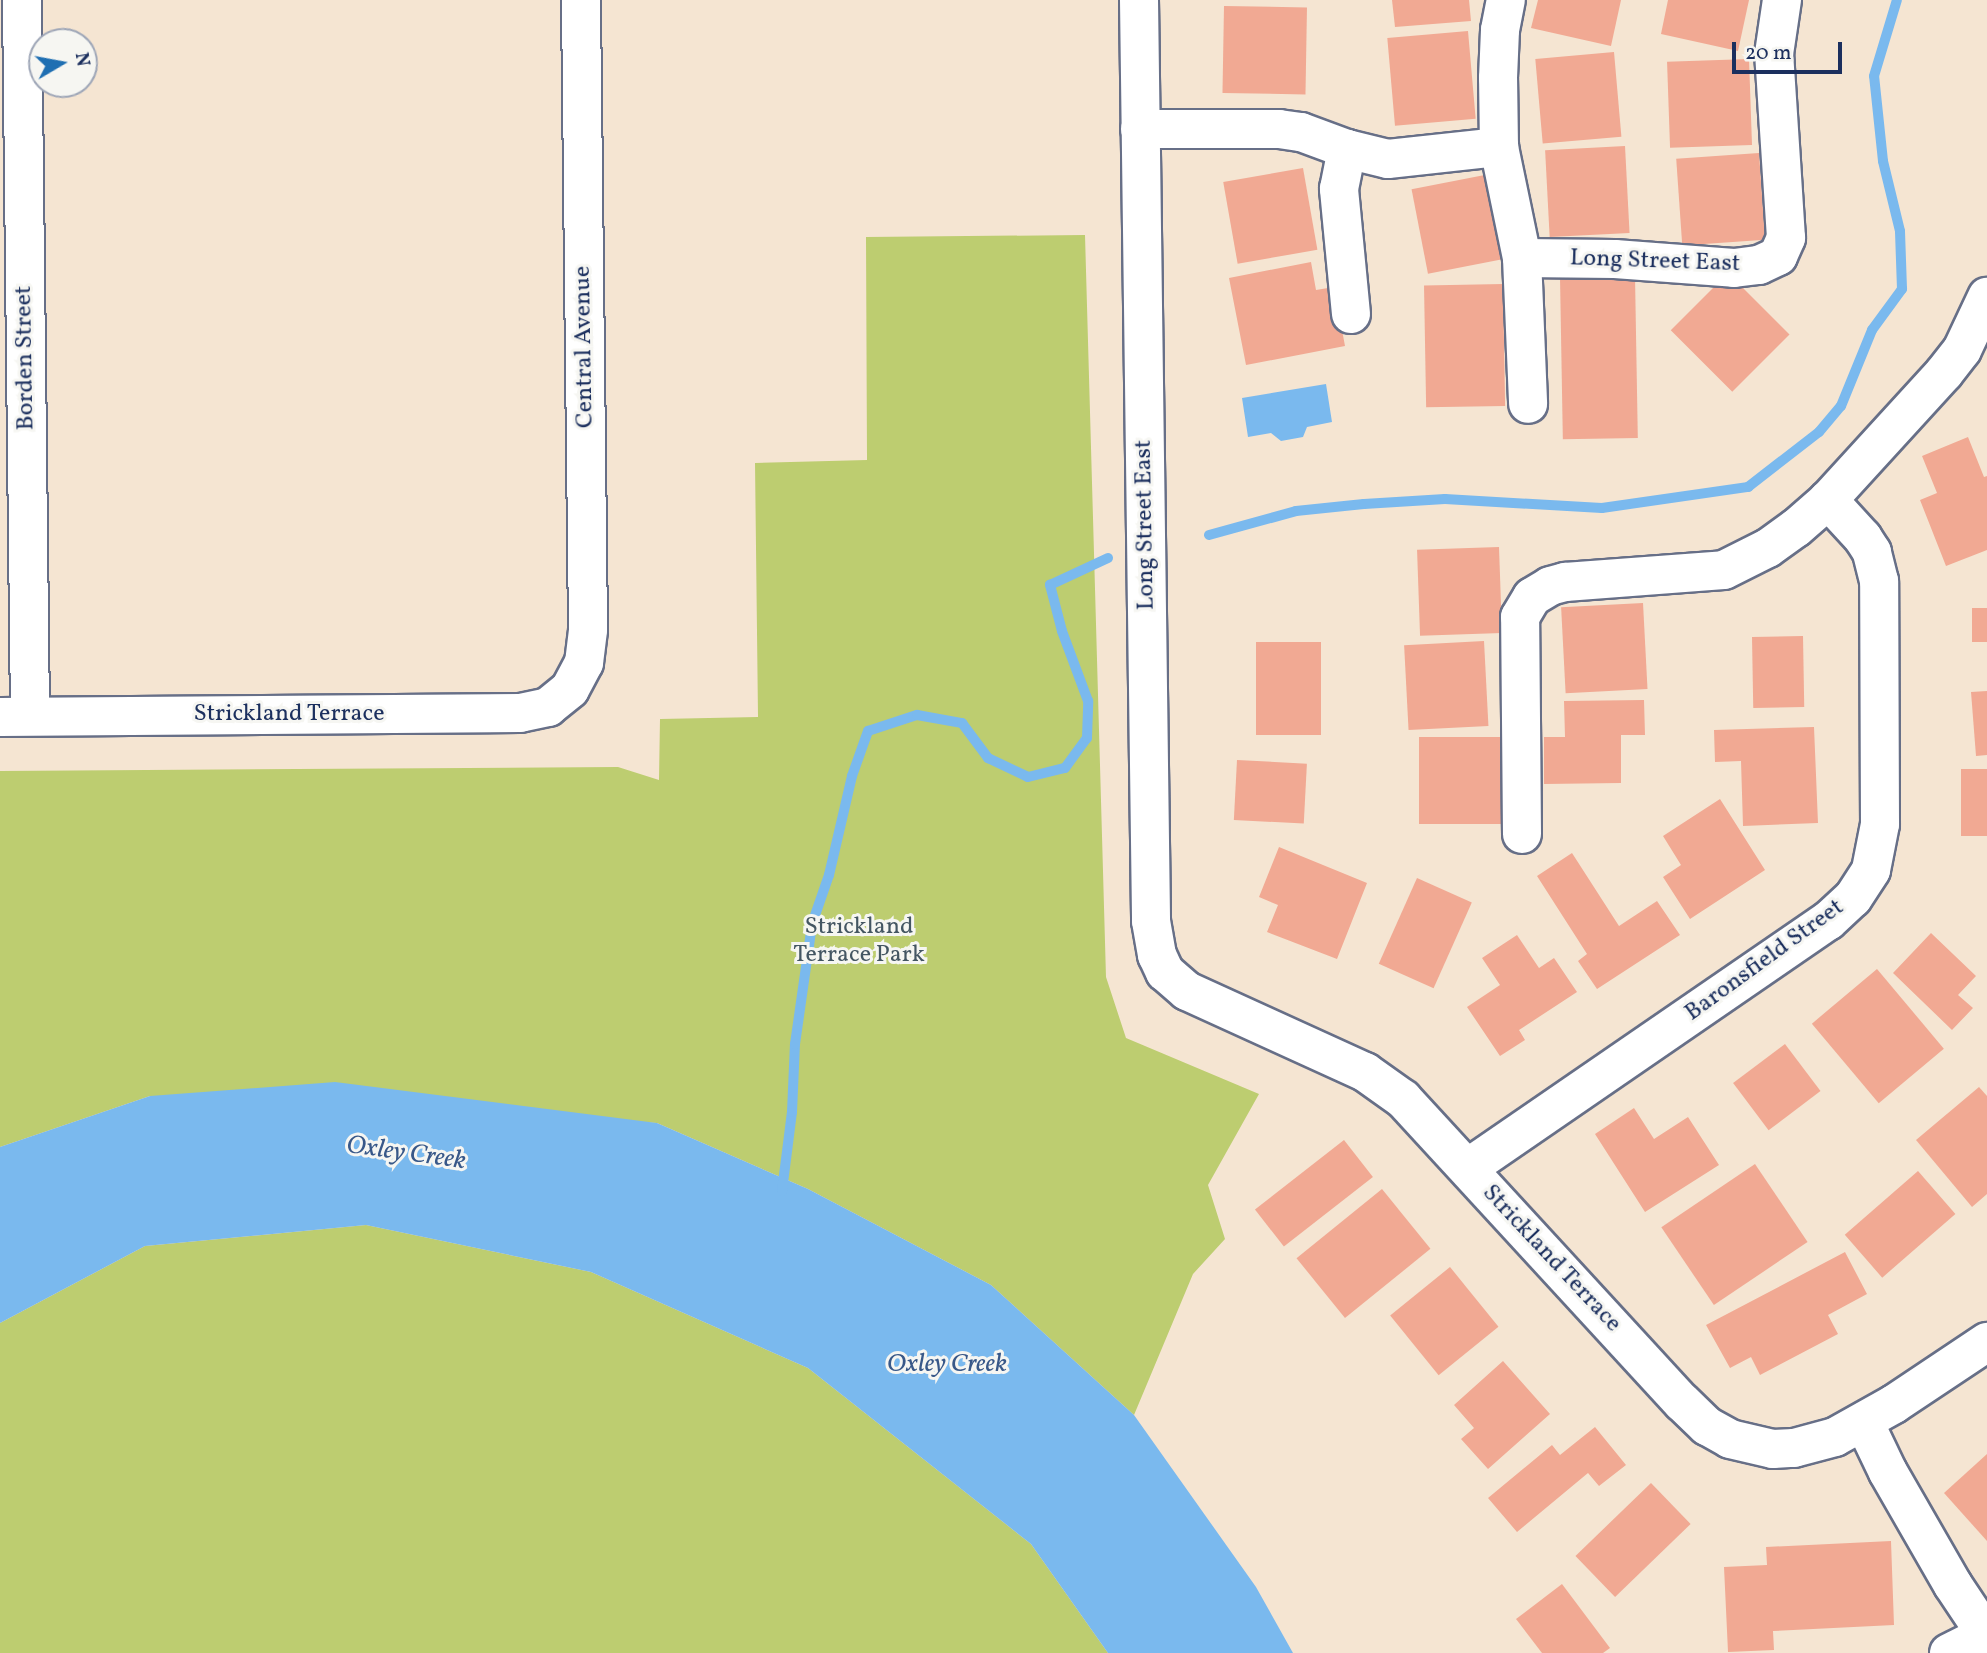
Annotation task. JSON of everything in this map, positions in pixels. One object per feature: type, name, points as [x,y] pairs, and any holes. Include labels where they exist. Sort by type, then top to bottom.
[{"type":"street","name":"Borden Street","points":[[15,717],[22,0]]},
{"type":"street","name":"Central Avenue","points":[[570,689],[584,663],[588,630],[581,0]]},
{"type":"street","name":"Long Street East","points":[[1139,0],[1152,922]]},
{"type":"street","points":[[1506,0],[1500,30],[1499,147],[1522,258],[1528,404]]},
{"type":"street","name":"Long Street East","points":[[1522,258],[1615,259],[1734,268],[1759,265],[1778,256],[1786,238],[1774,54],[1782,0]]},
{"type":"street","points":[[1140,129],[1279,129],[1301,132],[1347,149],[1388,159],[1499,147]]},
{"type":"street","points":[[1347,149],[1339,189],[1351,314]]},
{"type":"street","points":[[1522,834],[1519,629],[1524,607],[1532,597],[1550,586],[1566,582],[1724,570],[1768,548],[1828,500],[1962,350],[1987,298]]},
{"type":"street","name":"Baronsfield Street","points":[[1468,1168],[1828,921],[1853,898],[1871,870],[1880,824],[1879,581],[1872,552],[1863,538],[1828,500]]},
{"type":"street","name":"Strickland Terrace","points":[[15,717],[520,713],[548,707],[570,689]]},
{"type":"street","name":"Strickland Terrace","points":[[1152,922],[1157,955],[1165,972],[1177,984],[1365,1072],[1403,1099],[1707,1426],[1730,1440],[1773,1449],[1816,1443],[1864,1422],[1987,1342]]},
{"type":"street","points":[[1864,1422],[1894,1483],[1987,1635],[1949,1653]]},
{"type":"green space","name":"Strickland Terrace Park","points":[[1085,235],[1106,977],[1126,1038],[1259,1094],[1208,1185],[1225,1239],[1193,1274],[1134,1415],[991,1285],[808,1189],[657,1123],[150,1096],[0,1147],[0,771],[618,767],[659,780],[660,719],[758,717],[755,463],[867,460],[866,237]]},
{"type":"green space","points":[[366,1225],[591,1272],[808,1368],[1031,1544],[1108,1653],[0,1653],[0,1323],[145,1246]]},
{"type":"water","points":[[1326,384],[1332,422],[1307,427],[1303,437],[1281,441],[1271,433],[1248,437],[1242,398]]},
{"type":"water","name":"Oxley Creek","points":[[335,1082],[657,1123],[808,1189],[991,1285],[1134,1415],[1256,1587],[1293,1653],[1108,1653],[1031,1544],[808,1368],[591,1272],[366,1225],[145,1246],[0,1323],[0,1147],[150,1096]]},
{"type":"building","points":[[1392,0],[1469,0],[1471,21],[1395,27]]},
{"type":"building","points":[[1538,0],[1621,0],[1611,46],[1531,28]]},
{"type":"building","points":[[1668,0],[1749,0],[1738,51],[1661,34]]},
{"type":"building","points":[[1224,6],[1307,7],[1305,94],[1222,93]]},
{"type":"building","points":[[1468,31],[1476,119],[1395,126],[1387,38]]},
{"type":"building","points":[[1614,52],[1621,137],[1543,144],[1535,59]]},
{"type":"building","points":[[1749,59],[1752,145],[1670,148],[1667,62]]},
{"type":"building","points":[[1625,146],[1630,233],[1550,237],[1545,150]]},
{"type":"building","points":[[1759,153],[1765,240],[1682,246],[1676,159]]},
{"type":"building","points":[[1303,168],[1317,250],[1238,264],[1223,182]]},
{"type":"building","points":[[1495,173],[1511,257],[1428,274],[1412,189]]},
{"type":"building","points":[[1311,262],[1316,290],[1334,287],[1345,346],[1246,365],[1229,278]]},
{"type":"building","points":[[1728,273],[1790,335],[1732,392],[1671,330]]},
{"type":"building","points":[[1635,276],[1638,438],[1563,439],[1560,277]]},
{"type":"building","points":[[1503,284],[1505,406],[1426,407],[1424,285]]},
{"type":"building","points":[[1968,437],[1984,477],[1987,476],[1987,550],[1946,566],[1920,500],[1937,493],[1922,456]]},
{"type":"building","points":[[1499,547],[1502,633],[1420,636],[1417,550]]},
{"type":"building","points":[[1643,603],[1648,689],[1566,693],[1561,607]]},
{"type":"building","points":[[1972,608],[1987,608],[1987,642],[1972,642]]},
{"type":"building","points":[[1803,636],[1804,707],[1753,708],[1752,637]]},
{"type":"building","points":[[1484,641],[1488,726],[1409,730],[1404,645]]},
{"type":"building","points":[[1256,642],[1321,642],[1321,735],[1256,735]]},
{"type":"building","points":[[1987,691],[1987,755],[1976,756],[1971,692]]},
{"type":"building","points":[[1644,700],[1645,735],[1621,735],[1621,783],[1544,784],[1544,737],[1565,737],[1564,701]]},
{"type":"building","points":[[1814,727],[1818,823],[1743,826],[1741,761],[1715,762],[1714,730]]},
{"type":"building","points":[[1419,737],[1503,737],[1503,824],[1419,824]]},
{"type":"building","points":[[1237,760],[1307,764],[1304,824],[1234,820]]},
{"type":"building","points":[[1961,769],[1987,769],[1987,836],[1961,836]]},
{"type":"building","points":[[1720,799],[1765,870],[1690,919],[1663,877],[1681,865],[1663,836]]},
{"type":"building","points":[[1279,847],[1367,883],[1337,959],[1267,932],[1278,905],[1259,897]]},
{"type":"building","points":[[1572,853],[1619,926],[1657,901],[1680,935],[1597,989],[1578,961],[1587,954],[1537,876]]},
{"type":"building","points":[[1417,878],[1472,902],[1434,988],[1379,964]]},
{"type":"building","points":[[1931,933],[1976,976],[1958,995],[1973,1008],[1952,1030],[1893,973]]},
{"type":"building","points":[[1517,935],[1539,968],[1554,958],[1577,992],[1519,1030],[1525,1040],[1500,1056],[1467,1007],[1500,985],[1482,958]]},
{"type":"building","points":[[1877,969],[1944,1049],[1879,1103],[1812,1024]]},
{"type":"building","points":[[1785,1044],[1821,1091],[1769,1130],[1733,1083]]},
{"type":"building","points":[[1979,1087],[1987,1096],[1987,1194],[1972,1207],[1916,1140]]},
{"type":"building","points":[[1634,1108],[1654,1139],[1688,1117],[1719,1165],[1645,1212],[1595,1134]]},
{"type":"building","points":[[1344,1140],[1373,1177],[1284,1247],[1255,1210]]},
{"type":"building","points":[[1755,1164],[1808,1242],[1714,1305],[1661,1227]]},
{"type":"building","points":[[1918,1171],[1955,1214],[1882,1278],[1845,1235]]},
{"type":"building","points":[[1382,1189],[1430,1249],[1345,1318],[1297,1258]]},
{"type":"building","points":[[1845,1252],[1867,1294],[1828,1315],[1838,1334],[1760,1375],[1751,1357],[1730,1368],[1706,1325]]},
{"type":"building","points":[[1450,1267],[1498,1327],[1439,1375],[1390,1315]]},
{"type":"building","points":[[1503,1361],[1550,1414],[1488,1469],[1461,1439],[1474,1428],[1454,1405]]},
{"type":"building","points":[[1595,1427],[1626,1465],[1599,1486],[1588,1473],[1517,1532],[1488,1498],[1552,1445],[1560,1455]]},
{"type":"building","points":[[1987,1454],[1987,1541],[1944,1493]]},
{"type":"building","points":[[1651,1483],[1691,1524],[1615,1597],[1575,1556]]},
{"type":"building","points":[[1891,1541],[1894,1625],[1773,1631],[1774,1650],[1728,1652],[1724,1567],[1767,1565],[1766,1547]]},
{"type":"building","points":[[1562,1584],[1610,1648],[1603,1653],[1542,1653],[1516,1619]]},
{"type":"waterway","points":[[1209,535],[1296,511],[1364,504],[1445,499],[1602,508],[1748,487],[1819,432],[1841,406],[1872,330],[1902,289],[1900,231],[1883,161],[1874,76],[1897,0]]},
{"type":"waterway","points":[[782,1191],[792,1112],[795,1044],[812,924],[829,875],[852,776],[868,731],[917,715],[962,723],[988,758],[1028,777],[1065,768],[1087,738],[1088,701],[1062,631],[1050,585],[1108,558]]}]
